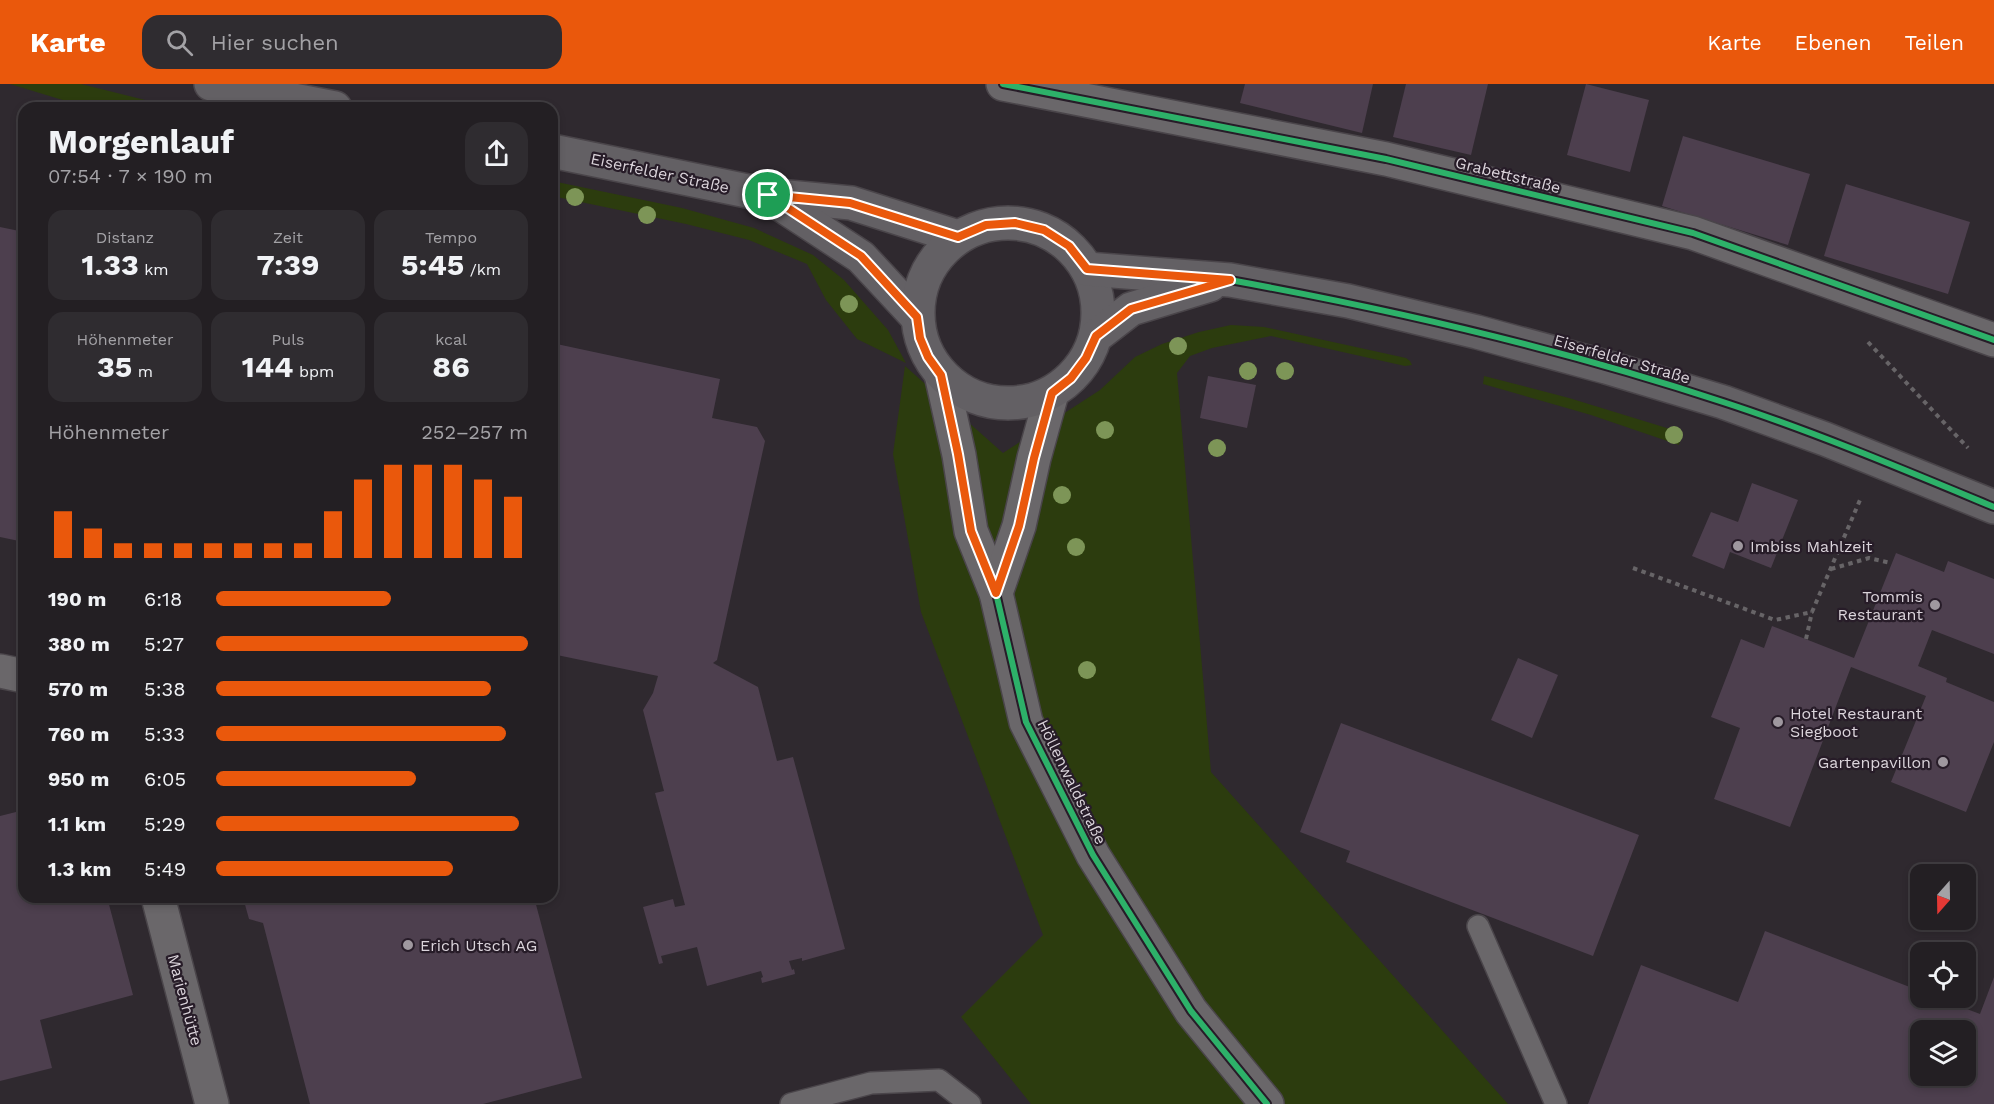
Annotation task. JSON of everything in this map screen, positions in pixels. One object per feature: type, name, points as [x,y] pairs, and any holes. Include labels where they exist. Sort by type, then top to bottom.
[{"type":"main road","points":[[212,84],[304,102]]},
{"type":"main road","name":"Eiserfelder Straße","points":[[558,152],[768,195],[850,203],[958,237]]},
{"type":"main road","name":"Eiserfelder Straße","points":[[768,195],[861,256],[917,317]]},
{"type":"main road","points":[[1015,223],[1044,230],[1069,246],[1087,269],[1096,291],[1098,313],[1096,336],[1086,358],[1071,378],[1052,393],[1023,403],[993,402],[965,393],[941,375],[928,357],[920,338],[917,317],[921,286],[935,258],[958,237],[986,225],[1015,223]]},
{"type":"main road","name":"Eiserfelder Straße","points":[[1087,269],[1230,280],[1348,301],[1477,332],[1723,402],[1825,439],[1994,507]]},
{"type":"main road","name":"Eiserfelder Straße","points":[[1096,336],[1131,309],[1230,280]]},
{"type":"street","name":"Grabettstraße","points":[[1004,84],[1386,159],[1693,233],[1994,340]]},
{"type":"street","name":"Höllenwaldstraße","points":[[941,375],[971,531],[996,593],[1026,723],[1093,855],[1191,1011],[1267,1104]]},
{"type":"street","points":[[996,593],[1019,526],[1034,458],[1052,393]]},
{"type":"street","points":[[0,671],[18,675]]},
{"type":"street","name":"Marienhütte","points":[[160,903],[212,1104]]},
{"type":"lane","points":[[1478,926],[1556,1104]]},
{"type":"lane","points":[[790,1104],[871,1083],[939,1080],[970,1104]]},
{"type":"path","points":[[1868,342],[1966,446]]},
{"type":"path","points":[[1806,639],[1812,612],[1862,495]]},
{"type":"path","points":[[1830,569],[1869,558],[1891,563]]},
{"type":"path","points":[[1633,568],[1774,620],[1812,612]]},
{"type":"green space","points":[[10,84],[81,84],[153,102],[69,102]]},
{"type":"green space","points":[[558,182],[682,208],[754,228],[813,255],[844,280],[888,330],[906,363],[857,339],[826,300],[807,264],[749,240],[686,224],[558,197]]},
{"type":"green space","points":[[1231,325],[1264,327],[1406,358],[1412,365],[1405,366],[1271,336],[1212,348],[1190,356],[1177,373],[1211,772],[1508,1104],[1031,1104],[961,1017],[1043,935],[921,612],[893,454],[905,366],[1003,453],[1100,390],[1135,357],[1162,344]]},
{"type":"green space","points":[[1484,376],[1569,398],[1670,429],[1682,435],[1679,445],[1591,415],[1483,384]]},
{"type":"building","points":[[1245,84],[1373,84],[1362,133],[1240,103]]},
{"type":"building","points":[[1406,84],[1488,84],[1471,155],[1393,137]]},
{"type":"building","points":[[1586,84],[1649,100],[1630,172],[1567,155]]},
{"type":"building","points":[[1683,136],[1810,174],[1788,245],[1662,206]]},
{"type":"building","points":[[1846,184],[1970,222],[1948,294],[1824,256]]},
{"type":"building","points":[[0,227],[18,231],[18,541],[0,537]]},
{"type":"building","points":[[558,344],[720,379],[712,418],[757,427],[765,441],[717,660],[713,663],[758,687],[777,761],[793,757],[845,949],[802,961],[802,958],[789,961],[795,974],[762,983],[761,971],[707,986],[697,947],[661,956],[663,963],[659,964],[643,907],[673,899],[675,907],[685,905],[655,793],[664,791],[643,710],[653,693],[658,676],[558,655]]},
{"type":"building","points":[[1208,376],[1256,385],[1247,428],[1200,418]]},
{"type":"building","points":[[1752,483],[1798,500],[1771,568],[1730,552],[1724,569],[1692,556],[1711,512],[1738,522]]},
{"type":"building","points":[[1896,553],[1944,572],[1948,561],[1994,579],[1994,654],[1932,630],[1918,666],[1947,678],[1946,682],[1994,702],[1994,742],[1966,812],[1891,782],[1926,696],[1851,667],[1790,827],[1714,799],[1740,728],[1711,717],[1741,639],[1764,648],[1772,626],[1854,658]]},
{"type":"building","points":[[1518,658],[1558,675],[1532,738],[1491,720]]},
{"type":"building","points":[[1341,723],[1639,835],[1593,956],[1346,862],[1350,851],[1300,832]]},
{"type":"building","points":[[18,812],[18,903],[109,903],[133,995],[40,1020],[52,1068],[0,1081],[0,816]]},
{"type":"building","points":[[245,903],[536,903],[582,1078],[483,1104],[310,1104],[263,923],[249,919]]},
{"type":"building","points":[[1765,931],[1910,987],[1910,1008],[1964,1008],[1980,1014],[1994,977],[1994,1104],[1588,1104],[1641,965],[1738,1002]]},
{"type":"cycle path","points":[[1003,84],[1386,159],[1693,233],[1994,340]]},
{"type":"cycle path","points":[[1230,280],[1354,304],[1478,332],[1663,383],[1792,426],[1994,507]]},
{"type":"cycle path","points":[[1052,393],[1034,458],[1019,526],[996,593],[1026,722],[1093,855],[1191,1011],[1267,1104]]},
{"type":"place","name":"Imbiss Mahlzeit","points":[[1738,546]]},
{"type":"place","name":"Tommis Restaurant","points":[[1935,605]]},
{"type":"place","name":"Hotel Restaurant Siegboot","points":[[1778,722]]},
{"type":"place","name":"Gartenpavillon","points":[[1943,762]]},
{"type":"place","name":"Erich Utsch AG","points":[[408,945]]},
{"type":"route","points":[[768,195],[850,203],[958,237],[986,225],[1015,223],[1044,230],[1069,246],[1087,269],[1230,280],[1131,309],[1096,336],[1086,358],[1071,378],[1052,393],[1034,458],[1019,526],[996,593],[971,531],[941,375],[928,357],[920,338],[917,317],[861,256],[768,195]]}]
